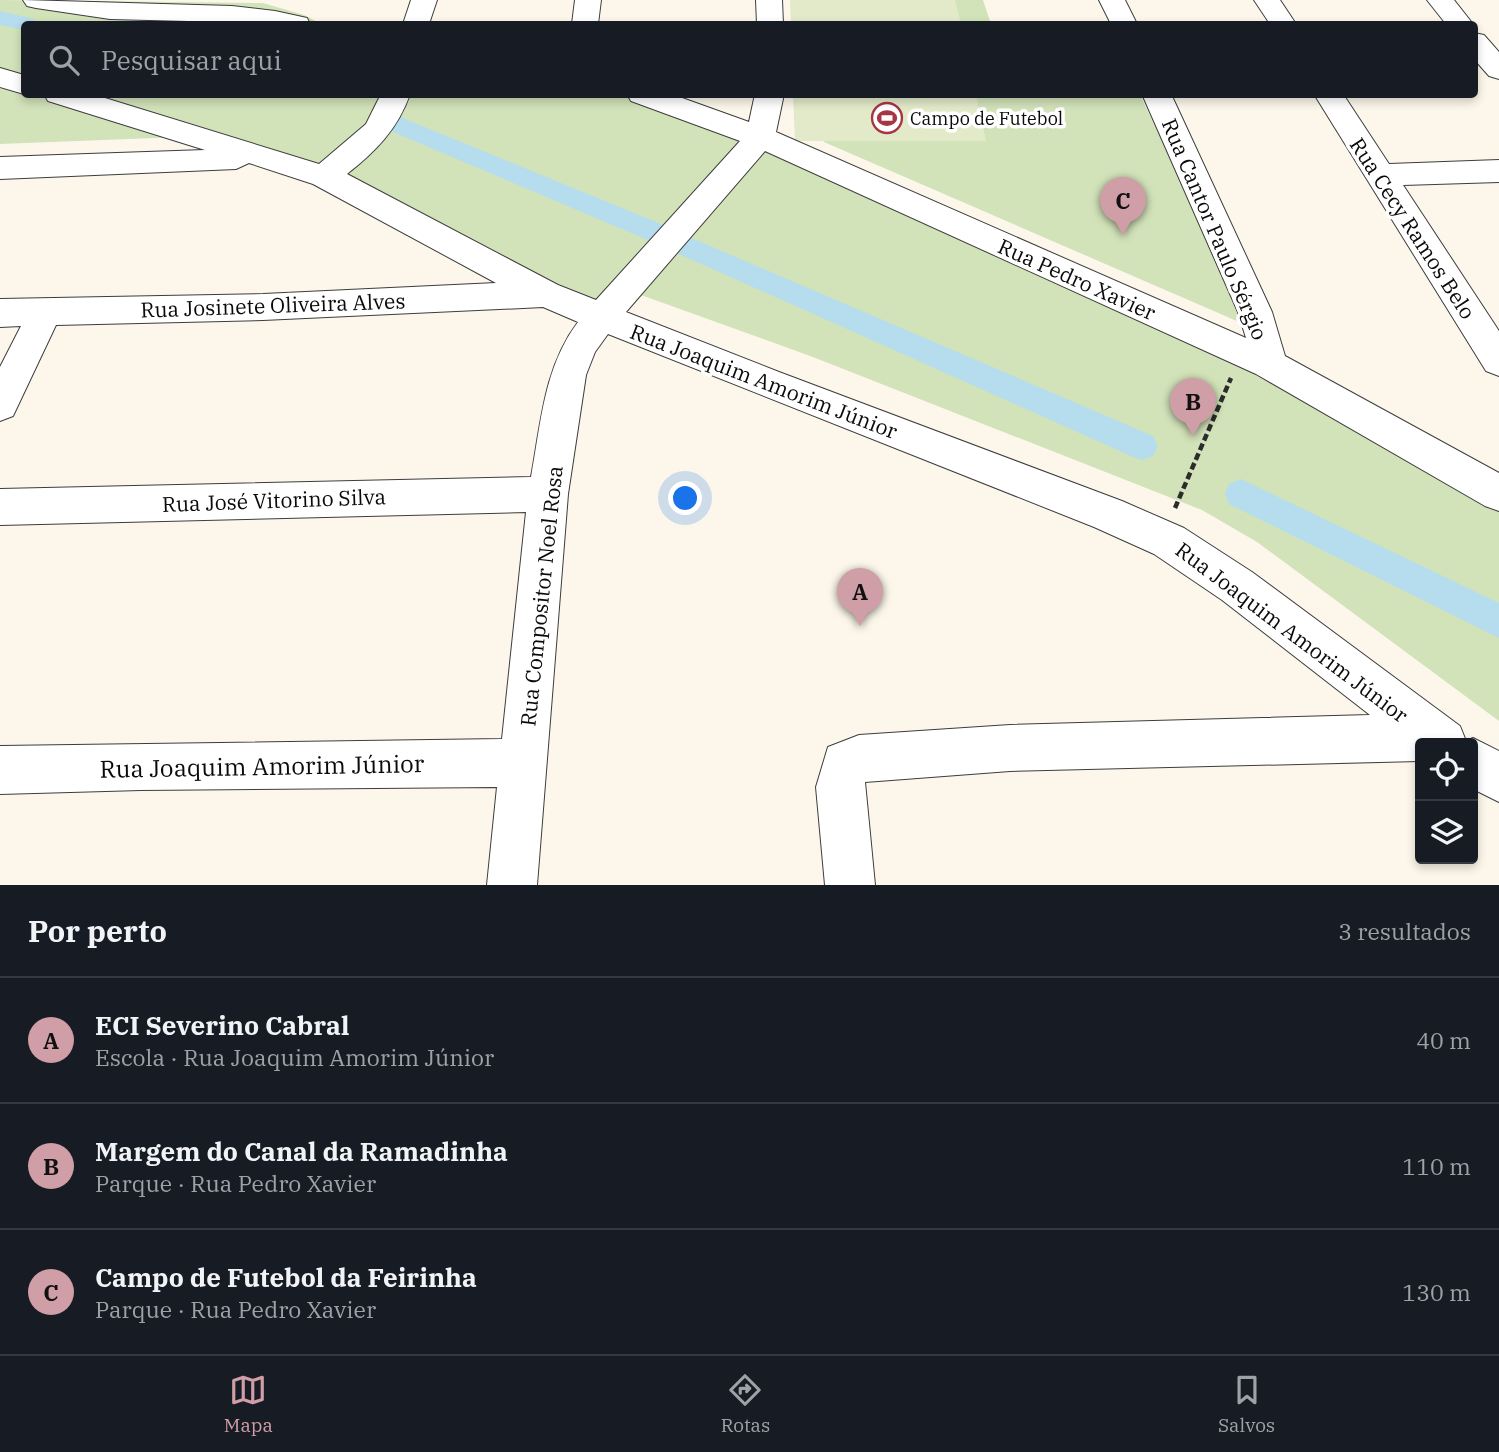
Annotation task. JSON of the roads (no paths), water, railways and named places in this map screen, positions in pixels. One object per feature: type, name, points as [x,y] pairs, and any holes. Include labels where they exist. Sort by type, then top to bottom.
[{"type":"street","points":[[36,0],[85,5],[257,7],[290,21]]},
{"type":"street","points":[[417,21],[425,0]]},
{"type":"street","points":[[585,21],[588,0]]},
{"type":"street","points":[[769,0],[770,21]]},
{"type":"street","points":[[1112,0],[1122,21]]},
{"type":"street","points":[[1268,0],[1281,21]]},
{"type":"street","points":[[1440,0],[1458,21]]},
{"type":"street","points":[[1478,45],[1499,70]]},
{"type":"street","points":[[0,77],[21,84]]},
{"type":"street","name":"Rua Joaquim Amorim Júnior","points":[[71,98],[324,176],[546,294],[1083,504],[1162,538],[1237,586],[1435,738]]},
{"type":"street","points":[[324,176],[359,149],[379,129],[395,98]]},
{"type":"street","name":"Rua Pedro Xavier","points":[[652,98],[760,136],[1255,358],[1499,494]]},
{"type":"street","points":[[760,136],[769,98]]},
{"type":"street","name":"Rua Cantor Paulo Sérgio","points":[[1158,98],[1255,312],[1264,337],[1255,358]]},
{"type":"street","name":"Rua Cecy Ramos Belo","points":[[1331,98],[1499,362]]},
{"type":"street","name":"Rua Compositor Noel Rosa","points":[[512,885],[548,494],[568,375],[580,346],[601,317],[760,136]]},
{"type":"street","points":[[0,168],[270,158]]},
{"type":"street","points":[[1379,175],[1499,171]]},
{"type":"street","name":"Rua Josinete Oliveira Alves","points":[[0,313],[263,307],[546,294]]},
{"type":"street","points":[[0,405],[45,312]]},
{"type":"street","name":"Rua José Vitorino Silva","points":[[0,507],[548,494]]},
{"type":"street","name":"Rua Joaquim Amorim Júnior","points":[[850,885],[840,788],[845,764],[859,759],[1010,748],[1415,740]]},
{"type":"street","name":"Rua Joaquim Amorim Júnior","points":[[0,771],[141,766],[524,763]]},
{"type":"street","points":[[1478,765],[1499,778]]},
{"type":"waterway","points":[[0,18],[21,23]]},
{"type":"waterway","points":[[388,120],[652,231]]},
{"type":"waterway","points":[[689,247],[1142,446]]},
{"type":"waterway","points":[[1241,494],[1499,621]]},
{"type":"place","name":"Campo de Futebol","points":[[887,118]]},
{"type":"place","name":"Campo de Futebol da Feirinha","points":[[1123,235]]},
{"type":"place","name":"Margem do Canal da Ramadinha","points":[[1193,436]]},
{"type":"place","name":"ECI Severino Cabral","points":[[860,626]]}]
